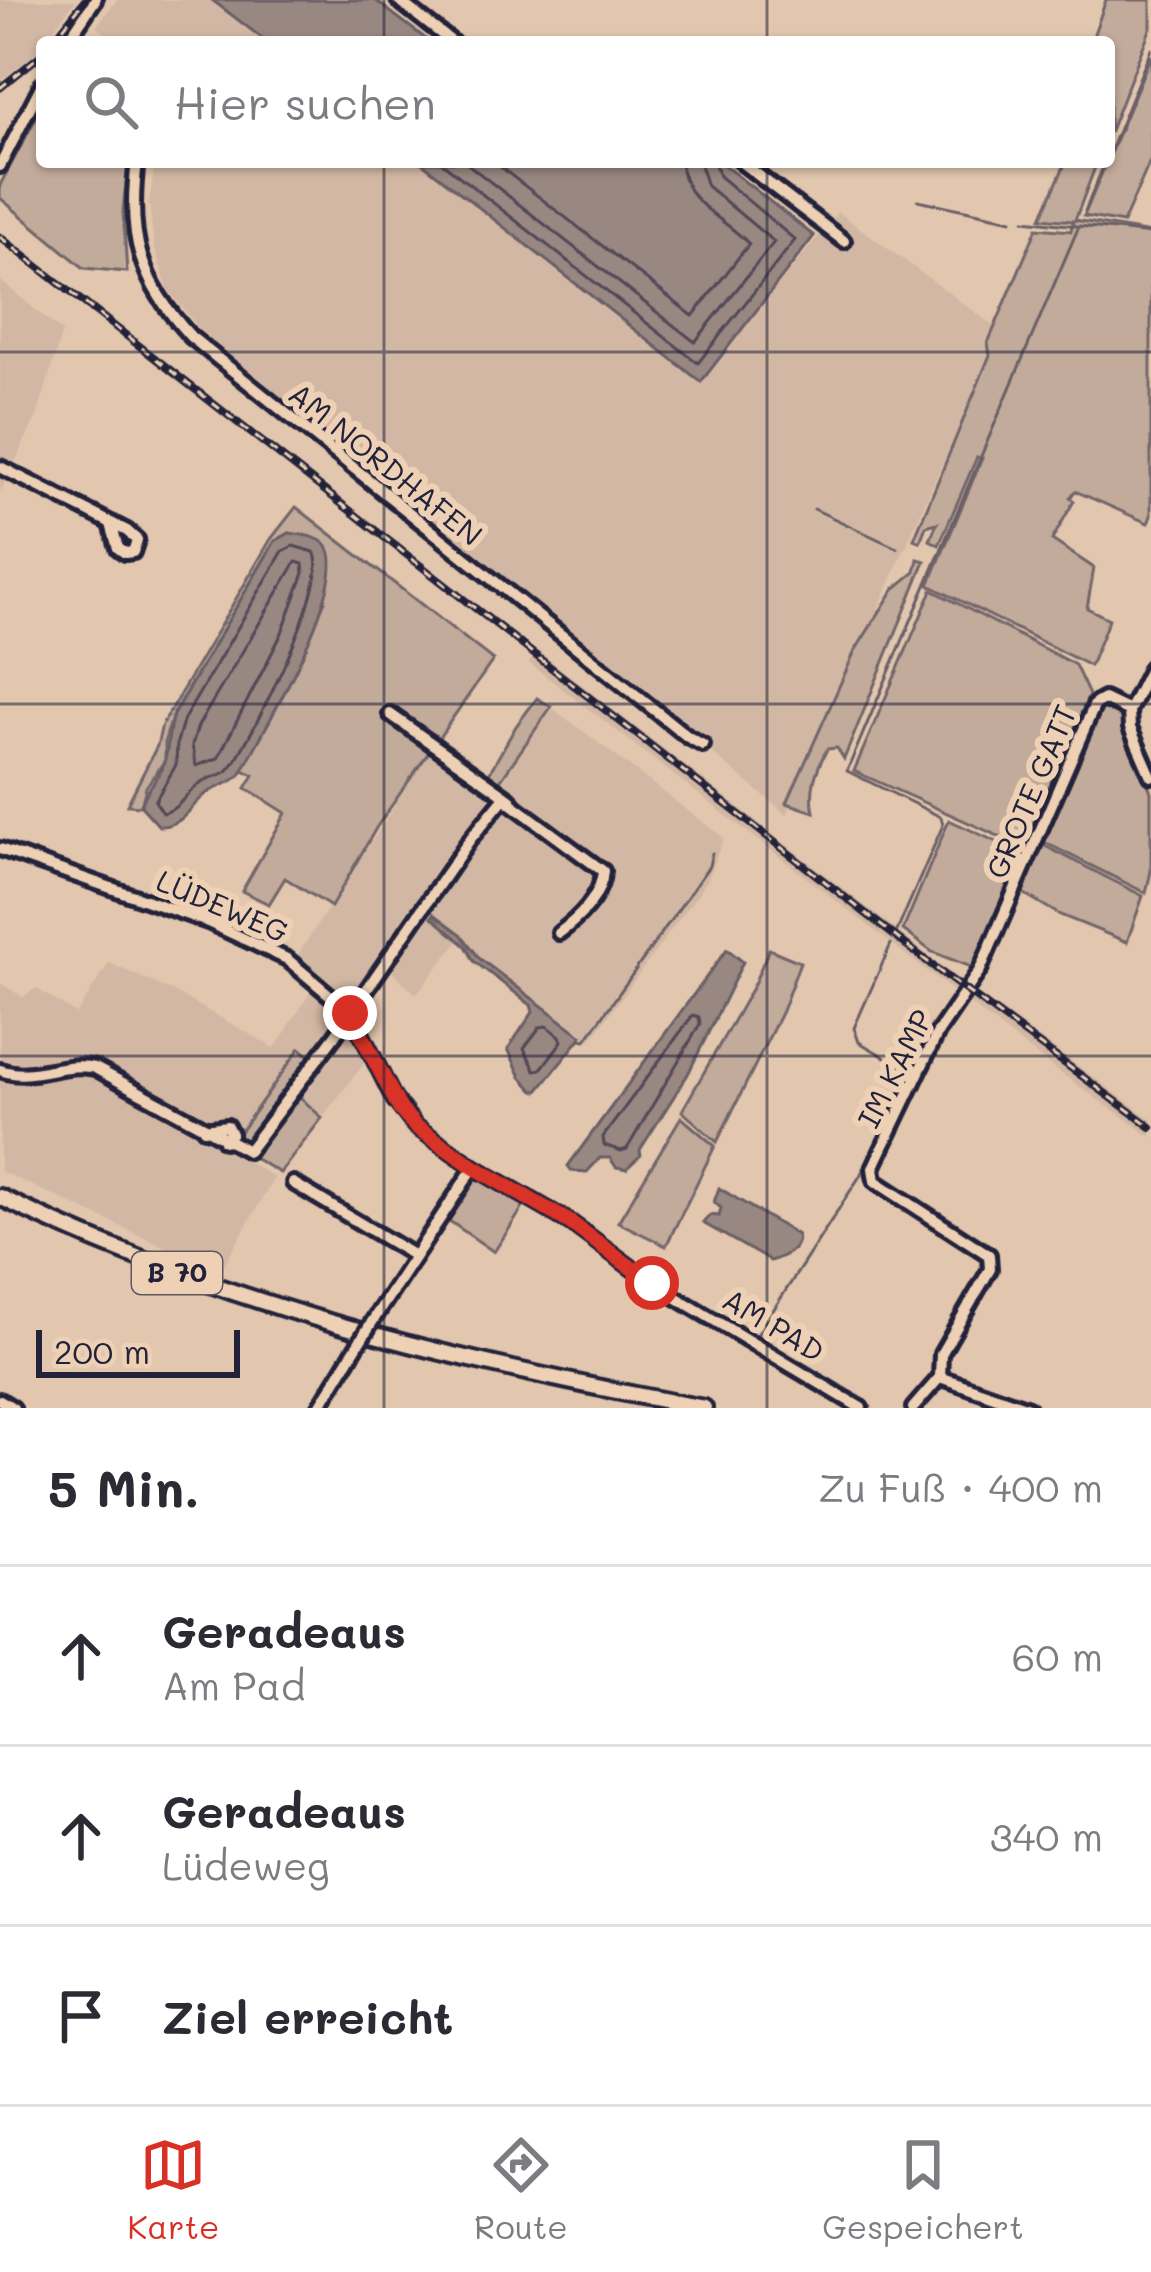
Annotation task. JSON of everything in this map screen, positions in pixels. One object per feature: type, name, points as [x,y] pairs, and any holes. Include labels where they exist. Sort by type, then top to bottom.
[{"type":"main road","name":"B 70","points":[[0,1197],[160,1267],[301,1316],[476,1362],[704,1408]]},
{"type":"street","points":[[70,36],[95,0]]},
{"type":"street","points":[[398,0],[444,36]]},
{"type":"street","points":[[0,166],[36,96]]},
{"type":"street","name":"AM NORDHAFEN","points":[[136,168],[133,210],[144,271],[167,311],[191,337],[670,724],[703,745]]},
{"type":"street","points":[[749,168],[844,242]]},
{"type":"street","points":[[0,466],[111,524]]},
{"type":"street","points":[[1129,711],[1151,668]]},
{"type":"street","name":"GROTE GATT","points":[[964,995],[1006,914],[1095,704],[1104,699],[1129,711],[1130,728],[1151,776]]},
{"type":"street","points":[[390,714],[604,871],[602,885],[575,921],[559,933]]},
{"type":"street","points":[[0,1070],[28,1076],[66,1066],[95,1068],[242,1151],[254,1147],[485,819],[499,800],[510,799]]},
{"type":"street","name":"LÜDEWEG","points":[[0,849],[208,922],[262,945],[306,972],[350,1013],[408,1119],[474,1167],[571,1223],[599,1248]]},
{"type":"street","name":"IM KAMP","points":[[940,1377],[941,1354],[989,1269],[989,1255],[878,1183],[872,1174],[938,1032],[964,995]]},
{"type":"street","points":[[319,1408],[474,1167]]},
{"type":"street","points":[[292,1183],[413,1256]]},
{"type":"street","name":"AM PAD","points":[[599,1248],[861,1408]]},
{"type":"street","points":[[913,1408],[940,1377],[1028,1408]]},
{"type":"street","points":[[0,1400],[13,1408]]},
{"type":"shaded area","points":[[0,0],[76,0],[47,36],[36,36],[36,50],[30,58],[0,81]]},
{"type":"shaded area","points":[[117,0],[212,0],[259,36],[108,36],[96,26]]},
{"type":"shaded area","points":[[1106,0],[1151,0],[1151,27],[1115,118],[1115,36],[1093,36]]},
{"type":"shaded area","points":[[1151,55],[1151,159],[1123,223],[1084,216],[1104,168],[1115,168],[1115,142]]},
{"type":"shaded area","points":[[36,118],[36,168],[127,168],[123,211],[127,272],[84,268],[0,198],[0,185]]},
{"type":"shaded area","points":[[154,168],[429,168],[700,382],[838,212],[1001,331],[787,815],[201,331],[168,290],[154,246],[149,204]]},
{"type":"shaded area","points":[[1063,168],[1095,168],[1075,220],[1151,233],[1151,516],[1148,523],[1075,491],[1052,540],[1094,568],[1087,608],[1109,619],[1090,666],[929,585],[982,458],[977,457],[939,545],[930,540],[937,523],[926,526],[920,542],[914,539],[1037,228],[1071,231],[1073,221],[1041,218]]},
{"type":"shaded area","points":[[0,280],[62,332],[38,414],[0,492]]},
{"type":"shaded area","points":[[296,507],[493,660],[376,828],[331,907],[285,878],[269,904],[242,891],[286,813],[246,788],[254,775],[243,770],[325,601],[289,533],[275,541],[173,714],[165,760],[146,787],[141,806],[127,805],[157,746],[162,725],[271,539]]},
{"type":"shaded area","points":[[918,559],[925,561],[844,759],[837,748],[827,749],[814,780],[814,812],[787,803],[855,651],[894,589],[915,572]]},
{"type":"shaded area","points":[[932,590],[1075,665],[1089,695],[1023,847],[854,771]]},
{"type":"shaded area","points":[[538,651],[973,990],[1151,1119],[1151,1137],[1041,1059],[529,663]]},
{"type":"shaded area","points":[[537,698],[551,707],[497,785],[487,777]]},
{"type":"shaded area","points":[[1102,705],[1123,715],[1151,792],[1151,871],[1146,893],[1042,841]]},
{"type":"shaded area","points":[[551,707],[724,838],[707,881],[590,1041],[480,959],[461,934],[434,914],[459,941],[416,994],[387,967],[351,1019],[368,1058],[322,1118],[297,1094],[300,1049],[228,1149],[274,1178],[220,1272],[0,1171],[0,983],[23,997],[36,988],[76,1014],[109,963],[172,991],[275,1048],[318,980],[293,962],[436,742],[497,785]]},
{"type":"shaded area","points":[[949,820],[1027,856],[976,969],[932,952],[903,930]]},
{"type":"shaded area","points":[[1041,844],[1143,896],[1127,942],[1060,915],[1018,890]]},
{"type":"shaded area","points":[[769,949],[800,962],[782,1011],[717,1142],[682,1111]]},
{"type":"shaded area","points":[[300,1048],[313,1059],[251,1147],[232,1143]]},
{"type":"shaded area","points":[[297,1094],[322,1118],[280,1173],[254,1158],[253,1152]]},
{"type":"shaded area","points":[[681,1117],[715,1146],[666,1246],[618,1222]]},
{"type":"shaded area","points":[[477,1173],[526,1203],[494,1252],[445,1218]]},
{"type":"water","points":[[212,0],[375,0],[422,36],[259,36]]},
{"type":"water","points":[[429,168],[728,168],[814,236],[701,382]]},
{"type":"water","points":[[290,533],[322,541],[331,562],[317,622],[301,658],[240,775],[206,794],[180,820],[159,826],[141,806],[164,763],[173,715],[275,541]]},
{"type":"water","points":[[434,914],[461,934],[480,959],[582,1036],[538,1091],[521,1077],[508,1049],[533,1012],[531,1005],[474,961],[466,946]]},
{"type":"water","points":[[727,949],[743,962],[688,1074],[641,1155],[626,1169],[616,1167],[610,1158],[600,1158],[587,1172],[572,1171],[568,1166]]},
{"type":"water","points":[[719,1188],[797,1235],[794,1249],[770,1261],[703,1223],[710,1215],[719,1216],[721,1208],[714,1202]]},
{"type":"waterway","points":[[1115,138],[1151,49]]},
{"type":"waterway","points":[[1085,211],[1103,168]]},
{"type":"waterway","points":[[918,200],[1012,220]]},
{"type":"waterway","points":[[1025,220],[1077,226]]},
{"type":"waterway","points":[[895,936],[943,825],[941,817],[847,771],[1079,226],[1151,234]]},
{"type":"waterway","points":[[814,509],[897,548]]},
{"type":"waterway","points":[[580,1039],[586,1040],[709,866],[712,853]]},
{"type":"waterway","points":[[871,1407],[757,1335],[860,1176],[909,1076],[909,1071],[859,1042],[854,1028],[891,944]]},
{"type":"railway","points":[[57,36],[85,0]]},
{"type":"railway","points":[[0,88],[36,59]]},
{"type":"railway","points":[[0,237],[942,973],[1151,1127]]},
{"type":"route","points":[[350,1013],[400,1109],[415,1126],[474,1167],[571,1223],[652,1283]]}]
